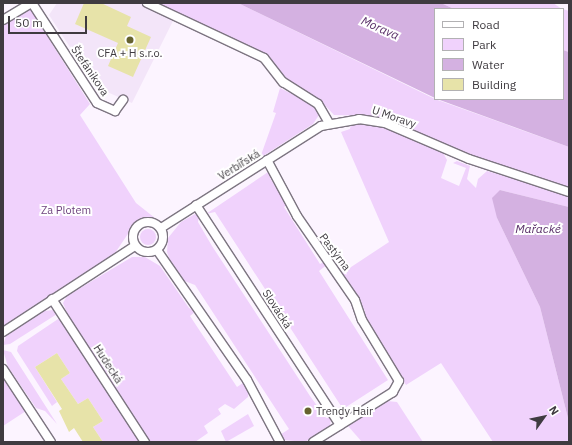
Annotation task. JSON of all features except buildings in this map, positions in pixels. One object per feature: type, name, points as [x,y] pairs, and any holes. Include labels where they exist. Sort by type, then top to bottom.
[{"type":"street","name":"Štefánikova","points":[[3,20],[31,3],[97,103],[115,111],[123,100]]},
{"type":"street","points":[[147,3],[264,58],[283,82],[318,104],[328,123]]},
{"type":"street","name":"U Moravy","points":[[328,123],[375,120],[469,159],[569,192]]},
{"type":"street","name":"Verbířská","points":[[161,228],[328,123]]},
{"type":"street","name":"Pastýrna","points":[[267,160],[304,228],[355,300],[362,320],[397,377],[393,392],[340,425]]},
{"type":"street","name":"Slovácká","points":[[196,205],[340,425]]},
{"type":"street","points":[[151,222],[161,228],[163,242],[157,250],[145,252],[135,246],[133,234],[140,224],[151,222]]},
{"type":"street","points":[[3,332],[135,246]]},
{"type":"street","points":[[157,250],[247,380],[280,442]]},
{"type":"street","name":"Hudecká","points":[[52,299],[145,442]]},
{"type":"street","points":[[3,369],[51,442]]},
{"type":"street","points":[[313,442],[340,425]]},
{"type":"shaded area","points":[[57,3],[139,3],[174,19],[132,103],[96,87],[49,15]]},
{"type":"green space","points":[[153,3],[238,3],[434,99],[434,100],[438,100],[569,147],[569,190],[489,163],[375,116],[334,115],[321,101],[285,79],[268,58]]},
{"type":"green space","points":[[441,3],[553,3],[560,8],[452,8]]},
{"type":"green space","name":"Za Plotem","points":[[30,9],[90,104],[80,115],[136,203],[155,218],[136,222],[115,253],[3,326],[3,26]]},
{"type":"green space","points":[[564,9],[569,11],[569,52],[564,50]]},
{"type":"green space","points":[[280,88],[312,104],[319,115],[313,124],[260,158],[276,113],[273,112]]},
{"type":"green space","points":[[351,124],[376,124],[442,151],[447,160],[441,178],[459,186],[466,168],[453,163],[457,161],[470,166],[467,179],[476,188],[478,179],[487,171],[569,195],[569,207],[500,190],[497,218],[540,307],[569,422],[569,442],[493,442],[441,363],[406,385],[364,319],[365,311],[342,273],[389,242],[341,132],[350,129]]},
{"type":"green space","points":[[271,170],[274,174],[270,178],[287,205],[284,207],[320,264],[326,261],[328,264],[319,271],[388,380],[343,409],[346,413],[356,408],[343,416],[335,410],[341,406],[215,212],[206,214]]},
{"type":"green space","points":[[195,214],[199,216],[198,222],[212,246],[310,396],[326,418],[331,418],[330,426],[305,442],[284,440],[280,435],[289,429],[195,285],[182,280],[172,266],[167,252],[168,238],[181,222]]},
{"type":"green space","points":[[145,229],[151,229],[156,234],[154,243],[151,245],[145,245],[140,240],[140,234]]},
{"type":"green space","points":[[132,257],[145,257],[160,266],[189,308],[196,311],[190,316],[237,387],[243,383],[249,390],[248,397],[234,409],[225,404],[218,409],[221,414],[204,426],[208,433],[195,442],[103,442],[93,427],[103,421],[88,398],[78,404],[61,379],[70,373],[57,353],[35,367],[57,402],[52,406],[17,351],[18,346],[67,313],[63,303],[67,296]]},
{"type":"green space","points":[[53,310],[57,314],[10,344],[3,345],[6,336],[44,311]]},
{"type":"green space","points":[[3,350],[11,352],[57,424],[45,411],[36,408],[8,367]]},
{"type":"green space","points":[[3,376],[26,411],[3,426]]},
{"type":"green space","points":[[387,401],[397,402],[423,442],[362,442],[348,426]]},
{"type":"green space","points":[[248,414],[254,426],[226,442],[221,431]]},
{"type":"water","name":"Morava","points":[[238,3],[441,3],[452,8],[434,8],[434,98]]},
{"type":"water","points":[[564,50],[569,52],[569,147],[440,100],[564,100]]},
{"type":"water","name":"Mařacké","points":[[500,190],[569,207],[569,422],[540,307],[497,218],[492,198]]},
{"type":"place","name":"CFA + H s.r.o.","points":[[130,40]]},
{"type":"place","name":"Trendy Hair","points":[[308,411]]}]
